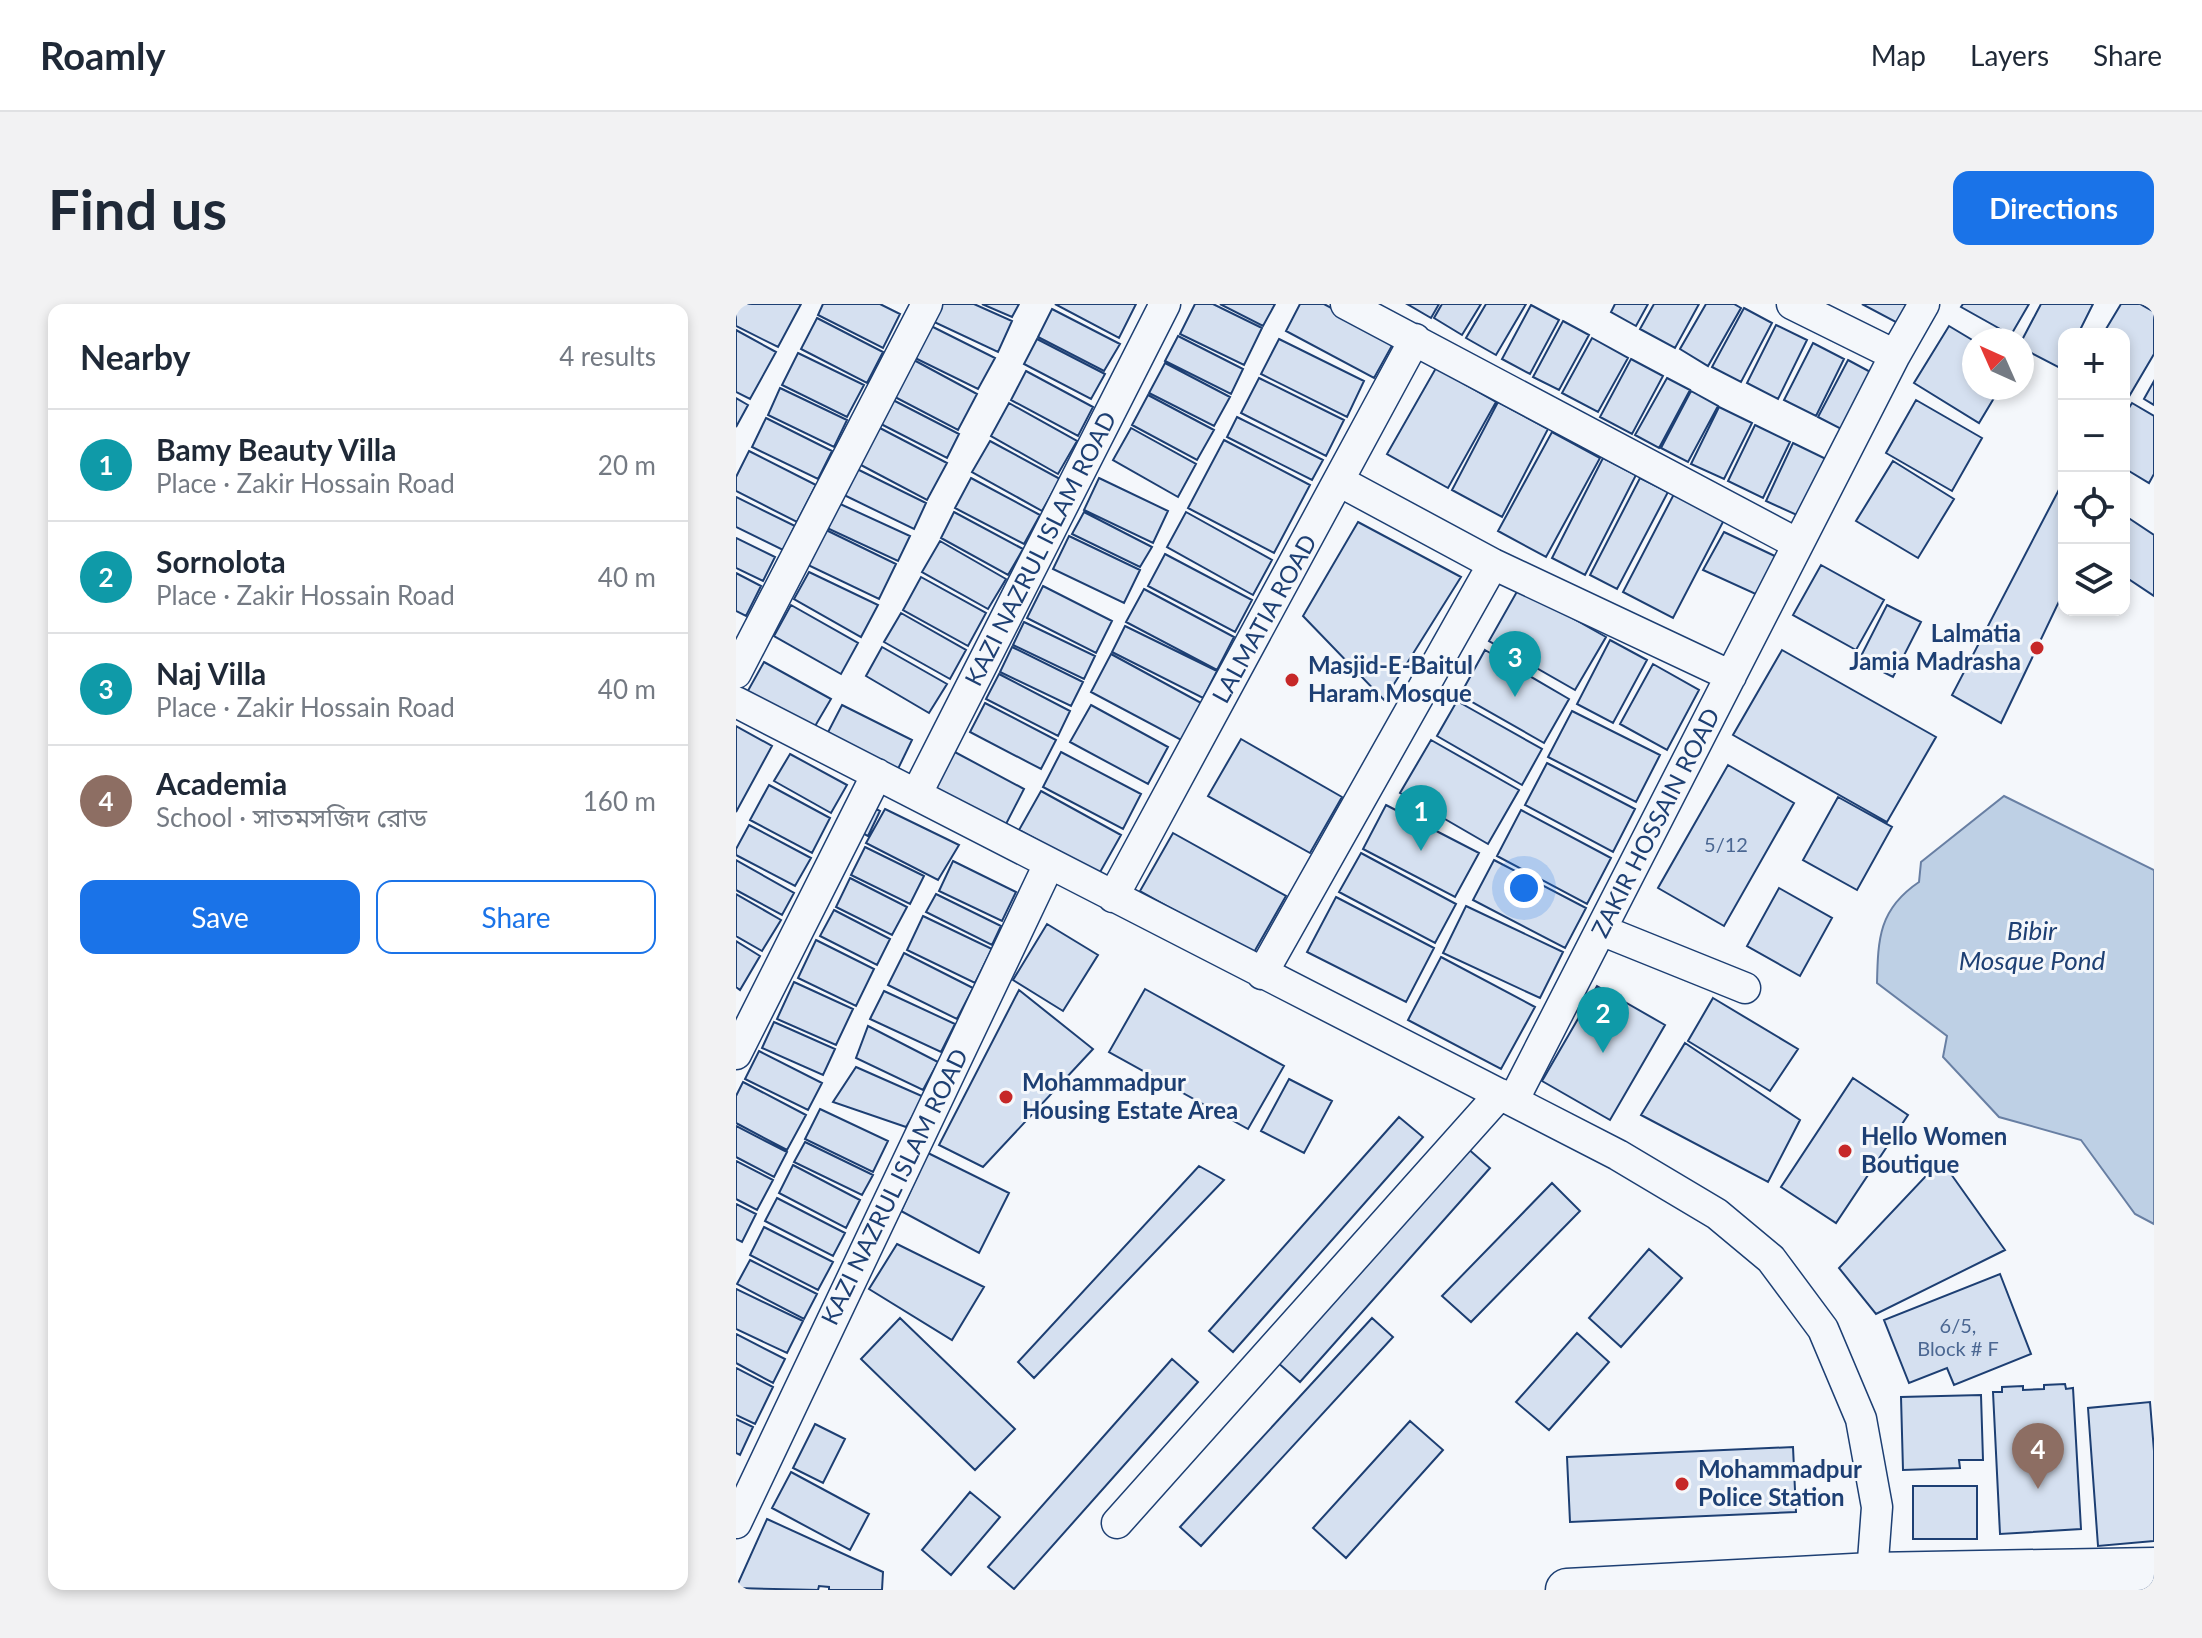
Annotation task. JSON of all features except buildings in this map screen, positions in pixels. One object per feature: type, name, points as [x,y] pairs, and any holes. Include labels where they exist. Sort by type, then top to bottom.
[{"type":"main road","points":[[1567,1590],[2154,1569]]},
{"type":"street","points":[[736,673],[927,304]]},
{"type":"street","name":"KAZI NAZRUL ISLAM ROAD","points":[[917,793],[1165,304]]},
{"type":"street","points":[[1346,304],[1798,544]]},
{"type":"street","points":[[1792,304],[1895,355]]},
{"type":"street","name":"ZAKIR HOSSAIN ROAD","points":[[1506,1097],[1601,930],[1924,304]]},
{"type":"street","name":"LALMATIA ROAD","points":[[1113,897],[1415,339]]},
{"type":"street","points":[[1339,481],[1493,564],[1731,676]]},
{"type":"street","points":[[1262,974],[1493,564]]},
{"type":"street","points":[[736,702],[1618,1155],[1717,1214],[1771,1259],[1823,1329],[1861,1419],[1877,1507],[1872,1580]]},
{"type":"street","points":[[736,1054],[877,774]]},
{"type":"street","name":"KAZI NAZRUL ISLAM ROAD","points":[[737,1514],[1049,864]]},
{"type":"street","points":[[1601,930],[1745,988]]},
{"type":"street","points":[[1117,1523],[1506,1097]]},
{"type":"water","name":"Bibir Mosque Pond","points":[[2004,796],[2154,870],[2154,1224],[2135,1214],[2081,1140],[1999,1117],[1943,1057],[1947,1036],[1877,983],[1883,926],[1896,903],[1919,882],[1921,862]]},
{"type":"place","name":"Lalmatia Jamia Madrasha","points":[[2037,648]]},
{"type":"place","name":"Masjid-E-Baitul Haram Mosque","points":[[1292,680]]},
{"type":"place","name":"Naj Villa","points":[[1515,697]]},
{"type":"place","name":"Bamy Beauty Villa","points":[[1421,851]]},
{"type":"place","name":"Sornolota","points":[[1603,1053]]},
{"type":"place","name":"Mohammadpur Housing Estate Area","points":[[1006,1097]]},
{"type":"place","name":"Hello Women Boutique","points":[[1845,1151]]},
{"type":"place","name":"Mohammadpur Police Station","points":[[1682,1484]]},
{"type":"place","name":"Academia","points":[[2038,1489]]}]
